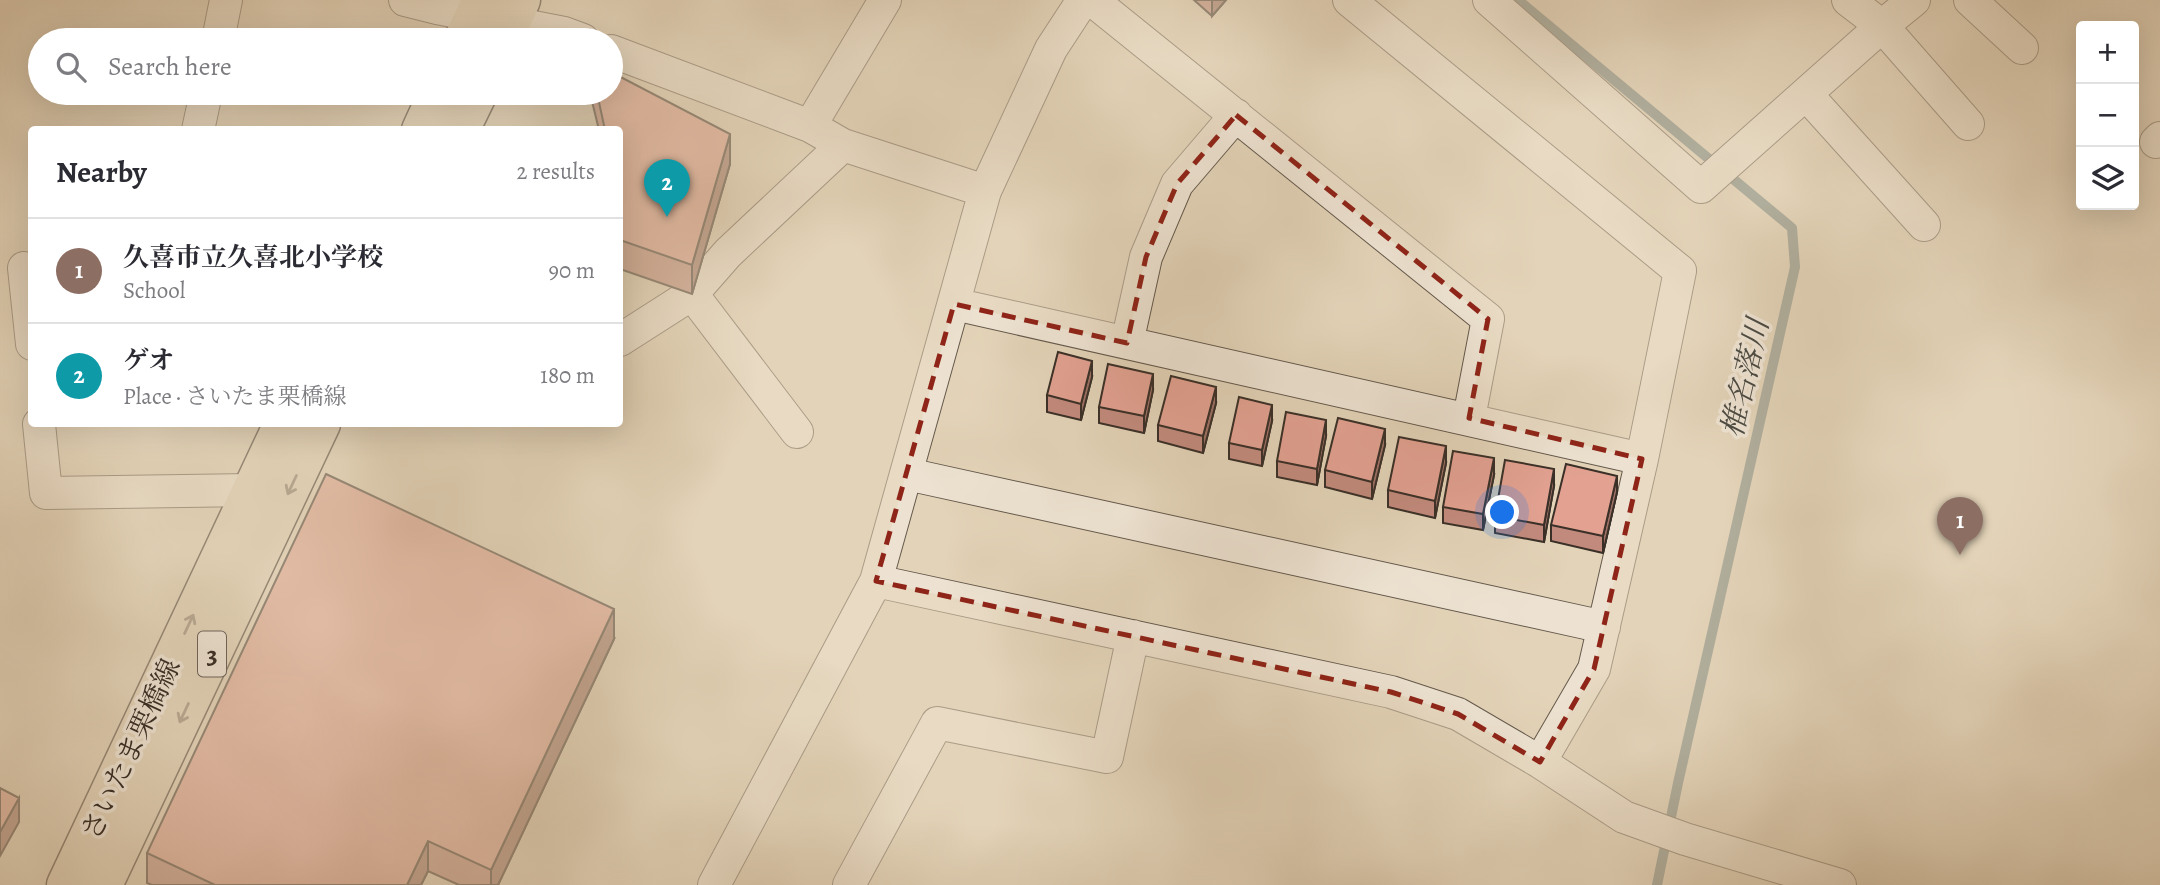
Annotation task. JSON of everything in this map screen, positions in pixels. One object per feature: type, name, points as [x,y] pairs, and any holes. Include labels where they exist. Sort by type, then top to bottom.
[{"type":"main road","points":[[423,126],[432,105]]},
{"type":"main road","points":[[462,126],[472,105]]},
{"type":"main road","name":"さいたま栗橋線","points":[[66,885],[282,427]]},
{"type":"main road","name":"さいたま栗橋線","points":[[103,885],[320,427]]},
{"type":"street","points":[[220,28],[226,0]]},
{"type":"street","points":[[405,0],[536,28]]},
{"type":"street","points":[[810,126],[885,0]]},
{"type":"street","points":[[714,885],[876,580],[985,191],[1051,49],[1083,0]]},
{"type":"street","points":[[1092,0],[1488,319],[1469,418]]},
{"type":"street","points":[[1349,0],[1680,271],[1642,459],[1594,669],[1540,762]]},
{"type":"street","points":[[1489,0],[1701,187],[1914,0]]},
{"type":"street","points":[[1848,0],[1882,26],[1968,124]]},
{"type":"street","points":[[1970,0],[2022,48]]},
{"type":"street","points":[[623,56],[810,126],[842,145],[985,191]]},
{"type":"street","points":[[1806,94],[1924,225]]},
{"type":"street","points":[[199,126],[203,105]]},
{"type":"street","points":[[1127,343],[1146,257],[1177,184],[1236,115]]},
{"type":"street","points":[[623,338],[692,295],[728,253],[842,145]]},
{"type":"street","points":[[19,267],[28,320]]},
{"type":"street","points":[[692,295],[797,432]]},
{"type":"street","points":[[954,304],[1642,459]]},
{"type":"street","points":[[39,427],[46,493],[252,490]]},
{"type":"street","points":[[907,474],[1604,627]]},
{"type":"street","points":[[876,580],[1391,692],[1458,714],[1540,762],[1624,817],[1685,839],[1840,885]]},
{"type":"street","points":[[849,885],[937,723],[1107,757],[1133,636]]},
{"type":"highlighted area","points":[[1236,115],[1488,319],[1469,418],[1642,459],[1594,669],[1540,762],[1458,714],[1391,692],[876,581],[954,304],[1127,343],[1146,257],[1177,184]]},
{"type":"building","points":[[623,78],[730,134],[692,265],[623,241],[623,126],[604,126],[600,105],[623,105]]},
{"type":"building","points":[[1058,352],[1092,361],[1081,404],[1047,395]]},
{"type":"building","points":[[1108,364],[1153,374],[1144,416],[1099,407]]},
{"type":"building","points":[[1171,376],[1216,387],[1203,436],[1158,425]]},
{"type":"building","points":[[1239,397],[1272,405],[1262,450],[1229,443]]},
{"type":"building","points":[[1286,412],[1326,420],[1317,469],[1277,461]]},
{"type":"building","points":[[1338,418],[1385,429],[1372,482],[1325,470]]},
{"type":"building","points":[[1399,437],[1446,446],[1435,501],[1388,490]]},
{"type":"building","points":[[1453,451],[1494,458],[1483,514],[1443,507]]},
{"type":"building","points":[[1505,460],[1554,469],[1544,525],[1495,516]]},
{"type":"building","points":[[1566,464],[1617,476],[1603,536],[1551,525]]},
{"type":"building","points":[[326,474],[614,609],[491,870],[428,841],[407,885],[215,885],[147,853]]},
{"type":"building","points":[[0,788],[19,798],[0,832]]},
{"type":"waterway","name":"椎名落川","points":[[1518,0],[1792,228],[1795,267],[1657,885]]},
{"type":"place","name":"ゲオ","points":[[667,217]]},
{"type":"place","name":"久喜市立久喜北小学校","points":[[1960,555]]}]
